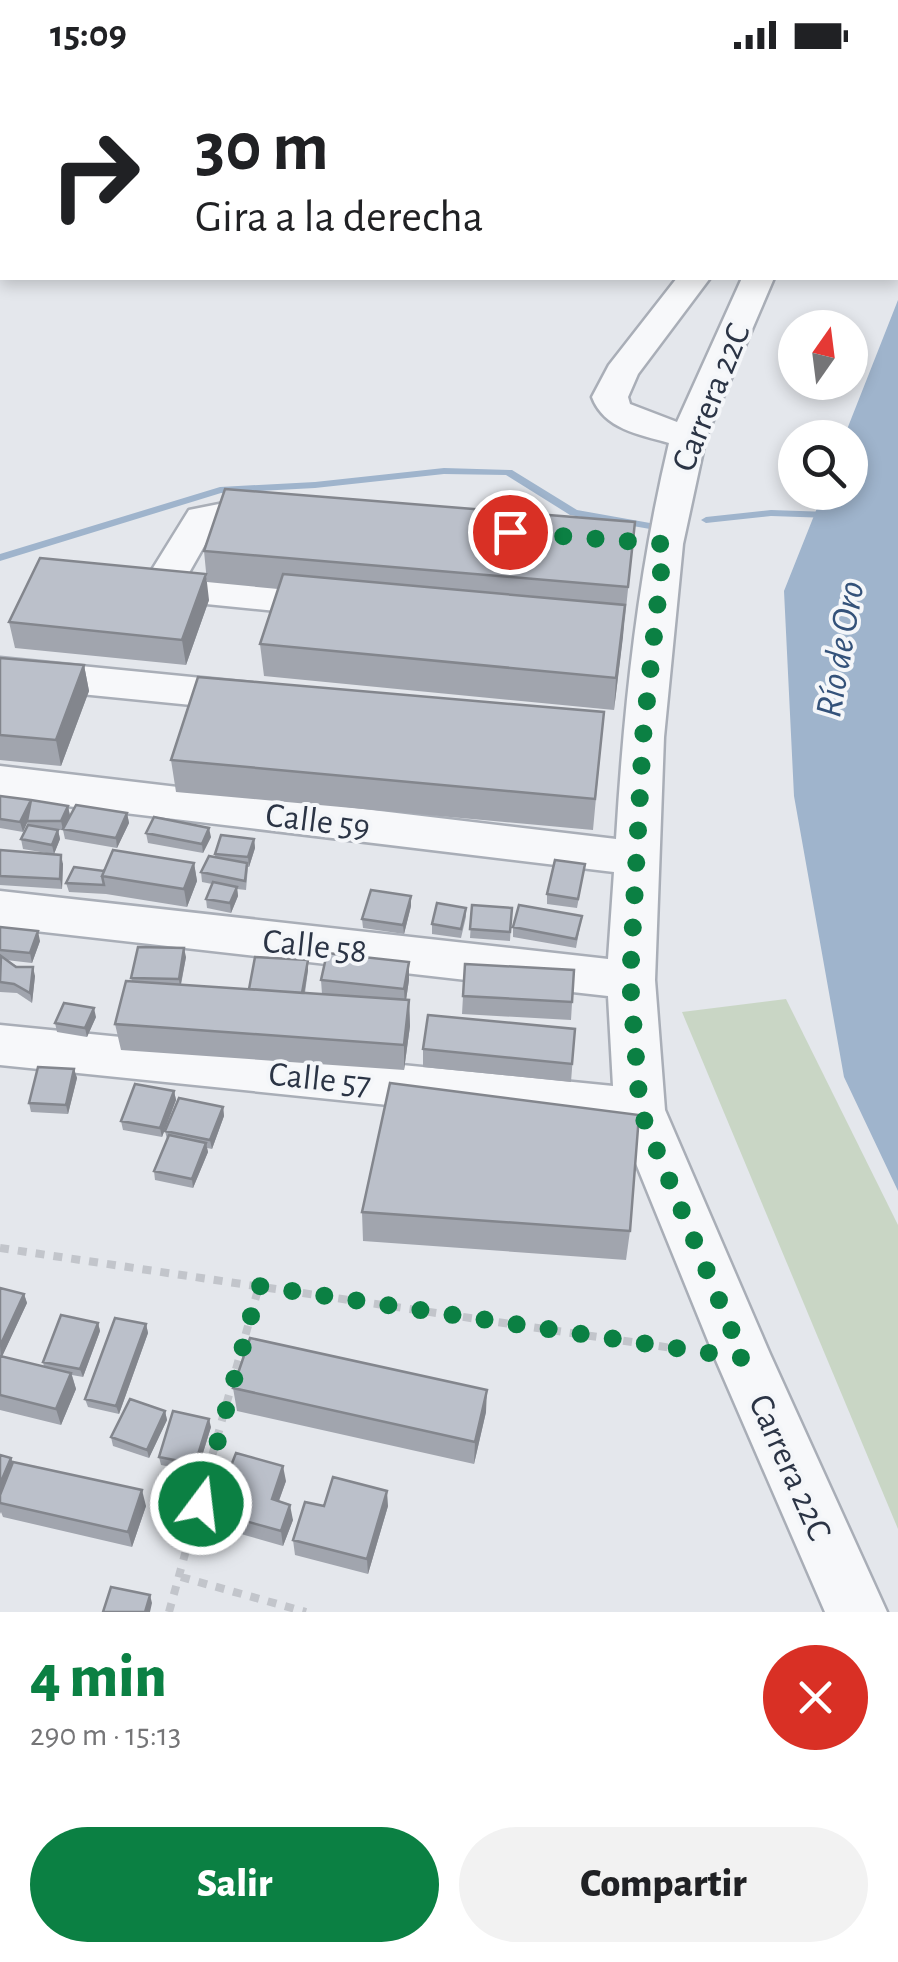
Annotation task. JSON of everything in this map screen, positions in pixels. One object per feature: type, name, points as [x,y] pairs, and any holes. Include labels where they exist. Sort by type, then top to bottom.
[{"type":"street","points":[[688,438],[640,423],[615,410],[610,397],[621,372],[692,280]]},
{"type":"street","name":"Carrera 22C","points":[[757,280],[645,542],[624,735],[637,858],[630,980],[640,1110],[743,1358],[856,1612]]},
{"type":"street","points":[[317,518],[240,512],[202,518],[160,590],[378,608]]},
{"type":"street","points":[[0,672],[292,702]]},
{"type":"street","name":"Calle 59","points":[[0,782],[637,858]]},
{"type":"street","name":"Calle 58","points":[[0,909],[630,980]]},
{"type":"street","name":"Calle 57","points":[[0,1045],[640,1110]]},
{"type":"path","points":[[0,1248],[743,1358]]},
{"type":"path","points":[[169,1612],[259,1286]]},
{"type":"path","points":[[181,1577],[306,1612]]},
{"type":"green space","points":[[786,999],[898,1225],[898,1529],[682,1012]]},
{"type":"water","name":"Río de Oro","points":[[898,300],[898,1191],[844,1077],[794,796],[784,591],[816,510],[868,510],[868,420],[851,420],[859,400],[868,400],[868,376]]},
{"type":"building","points":[[225,489],[635,522],[628,587],[204,551]]},
{"type":"building","points":[[40,558],[206,574],[182,640],[9,622]]},
{"type":"building","points":[[283,574],[625,605],[616,678],[260,644]]},
{"type":"building","points":[[0,658],[84,665],[56,740],[0,735]]},
{"type":"building","points":[[198,677],[604,712],[595,799],[171,760]]},
{"type":"building","points":[[0,796],[31,800],[20,822],[0,819]]},
{"type":"building","points":[[31,800],[68,806],[61,821],[27,821]]},
{"type":"building","points":[[76,805],[127,813],[116,838],[63,829]]},
{"type":"building","points":[[154,817],[209,828],[202,844],[146,833]]},
{"type":"building","points":[[28,825],[58,830],[52,845],[21,839]]},
{"type":"building","points":[[221,835],[254,839],[248,857],[215,854]]},
{"type":"building","points":[[0,850],[61,855],[60,879],[0,876]]},
{"type":"building","points":[[113,850],[194,863],[184,889],[102,876]]},
{"type":"building","points":[[209,856],[247,863],[245,881],[201,872]]},
{"type":"building","points":[[555,860],[585,864],[578,899],[547,894]]},
{"type":"building","points":[[74,867],[104,871],[104,885],[66,883]]},
{"type":"building","points":[[213,882],[237,887],[230,903],[206,899]]},
{"type":"building","points":[[371,890],[411,896],[403,925],[362,919]]},
{"type":"building","points":[[437,903],[466,908],[461,929],[432,924]]},
{"type":"building","points":[[472,905],[512,908],[510,932],[470,929]]},
{"type":"building","points":[[519,905],[582,916],[576,939],[513,927]]},
{"type":"building","points":[[0,927],[38,931],[30,953],[0,950]]},
{"type":"building","points":[[138,947],[184,948],[179,979],[131,978]]},
{"type":"building","points":[[327,953],[409,962],[404,989],[321,980]]},
{"type":"building","points":[[1,956],[16,967],[33,967],[30,993],[0,982]]},
{"type":"building","points":[[255,957],[308,960],[302,993],[249,989]]},
{"type":"building","points":[[465,964],[574,970],[572,1002],[463,996]]},
{"type":"building","points":[[126,981],[409,1000],[404,1045],[115,1024]]},
{"type":"building","points":[[64,1003],[94,1008],[85,1028],[55,1023]]},
{"type":"building","points":[[428,1015],[575,1029],[572,1064],[423,1049]]},
{"type":"building","points":[[38,1067],[74,1069],[66,1105],[29,1103]]},
{"type":"building","points":[[390,1083],[639,1115],[630,1231],[362,1212]]},
{"type":"building","points":[[135,1084],[174,1091],[160,1128],[121,1121]]},
{"type":"building","points":[[179,1098],[223,1107],[210,1140],[165,1131]]},
{"type":"building","points":[[169,1135],[206,1143],[192,1179],[154,1171]]},
{"type":"building","points":[[0,1288],[24,1294],[0,1346]]},
{"type":"building","points":[[61,1315],[98,1323],[80,1369],[43,1362]]},
{"type":"building","points":[[115,1318],[146,1324],[116,1406],[85,1399]]},
{"type":"building","points":[[250,1338],[487,1390],[475,1442],[233,1388]]},
{"type":"building","points":[[0,1356],[71,1373],[56,1409],[0,1395]]},
{"type":"building","points":[[130,1399],[165,1411],[147,1450],[111,1437]]},
{"type":"building","points":[[173,1411],[209,1419],[195,1464],[159,1457]]},
{"type":"building","points":[[236,1453],[283,1466],[272,1499],[290,1505],[281,1531],[213,1512]]},
{"type":"building","points":[[0,1455],[11,1458],[0,1484]]},
{"type":"building","points":[[13,1462],[142,1490],[128,1532],[0,1503]]},
{"type":"building","points":[[333,1477],[387,1491],[367,1559],[293,1540],[305,1502],[324,1506]]},
{"type":"building","points":[[111,1587],[150,1595],[145,1612],[103,1612]]},
{"type":"waterway","points":[[0,558],[220,490],[315,485],[444,471],[508,472],[574,513],[650,526]]},
{"type":"waterway","points":[[706,520],[771,513],[829,515]]},
{"type":"route","points":[[201,1504],[259,1286],[743,1358],[640,1110],[630,980],[643,737],[664,544],[510,532]]}]
